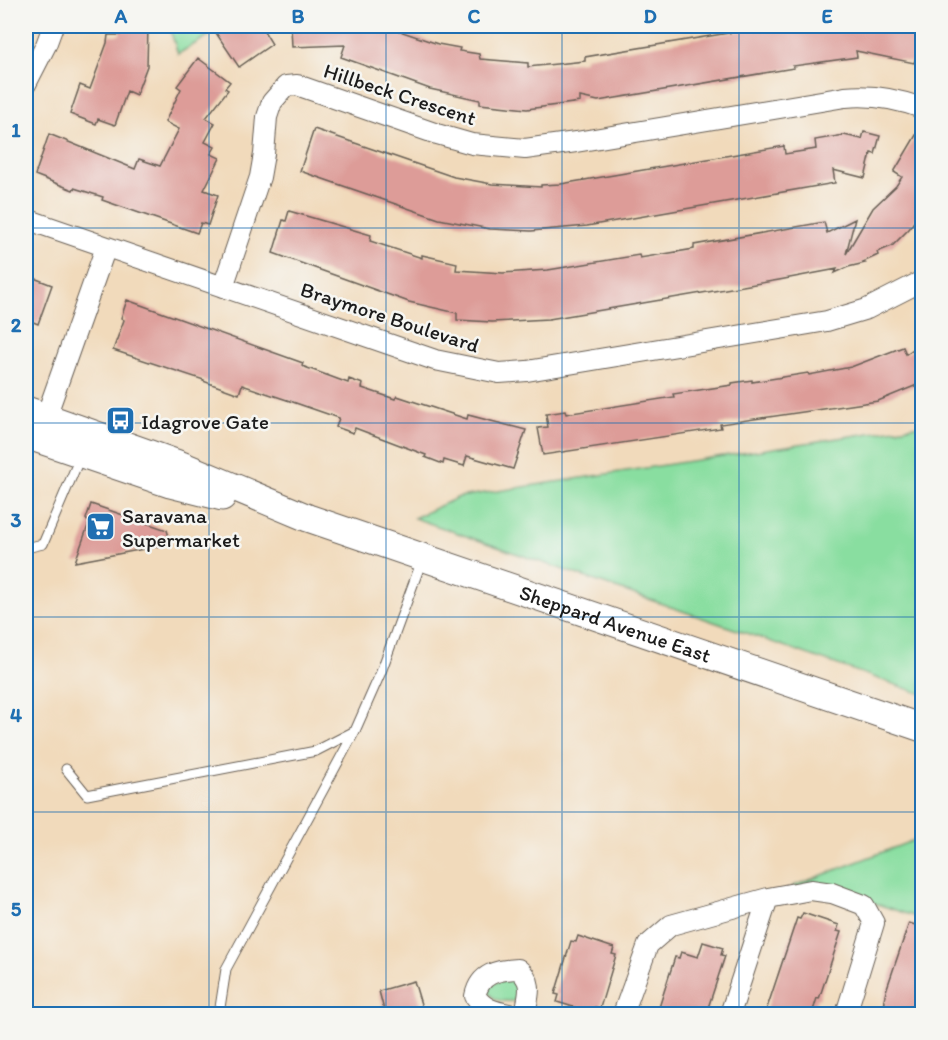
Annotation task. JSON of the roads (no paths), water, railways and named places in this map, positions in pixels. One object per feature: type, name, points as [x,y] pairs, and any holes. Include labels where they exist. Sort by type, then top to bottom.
[{"type":"main road","name":"Sheppard Avenue East","points":[[34,425],[81,454],[170,484],[308,518]]},
{"type":"main road","name":"Sheppard Avenue East","points":[[34,425],[180,465],[308,518],[922,728]]},
{"type":"street","points":[[26,84],[46,45],[52,26]]},
{"type":"street","name":"Hillbeck Crescent","points":[[223,287],[260,177],[267,117],[272,102],[286,86],[297,86],[472,144],[525,149],[845,97],[865,95],[922,108]]},
{"type":"street","name":"Braymore Boulevard","points":[[26,219],[435,360],[499,373],[527,371],[827,321],[867,309],[922,281]]},
{"type":"street","points":[[34,425],[106,247]]},
{"type":"street","points":[[623,1014],[648,945],[671,925],[768,898],[811,890],[832,893],[864,905],[874,923],[846,1014]]},
{"type":"street","points":[[730,1014],[768,898]]},
{"type":"street","points":[[509,1014],[489,1010],[475,996],[481,979],[491,973],[518,969],[526,975],[529,988],[525,1014]]},
{"type":"lane","points":[[26,548],[43,544],[81,454]]},
{"type":"lane","points":[[219,1014],[226,969],[355,732],[381,672],[422,558]]},
{"type":"lane","points":[[66,769],[87,795],[316,751],[355,732]]},
{"type":"place","name":"Idagrove Gate","points":[[120,421]]},
{"type":"place","name":"Saravana Supermarket","points":[[101,527]]}]
